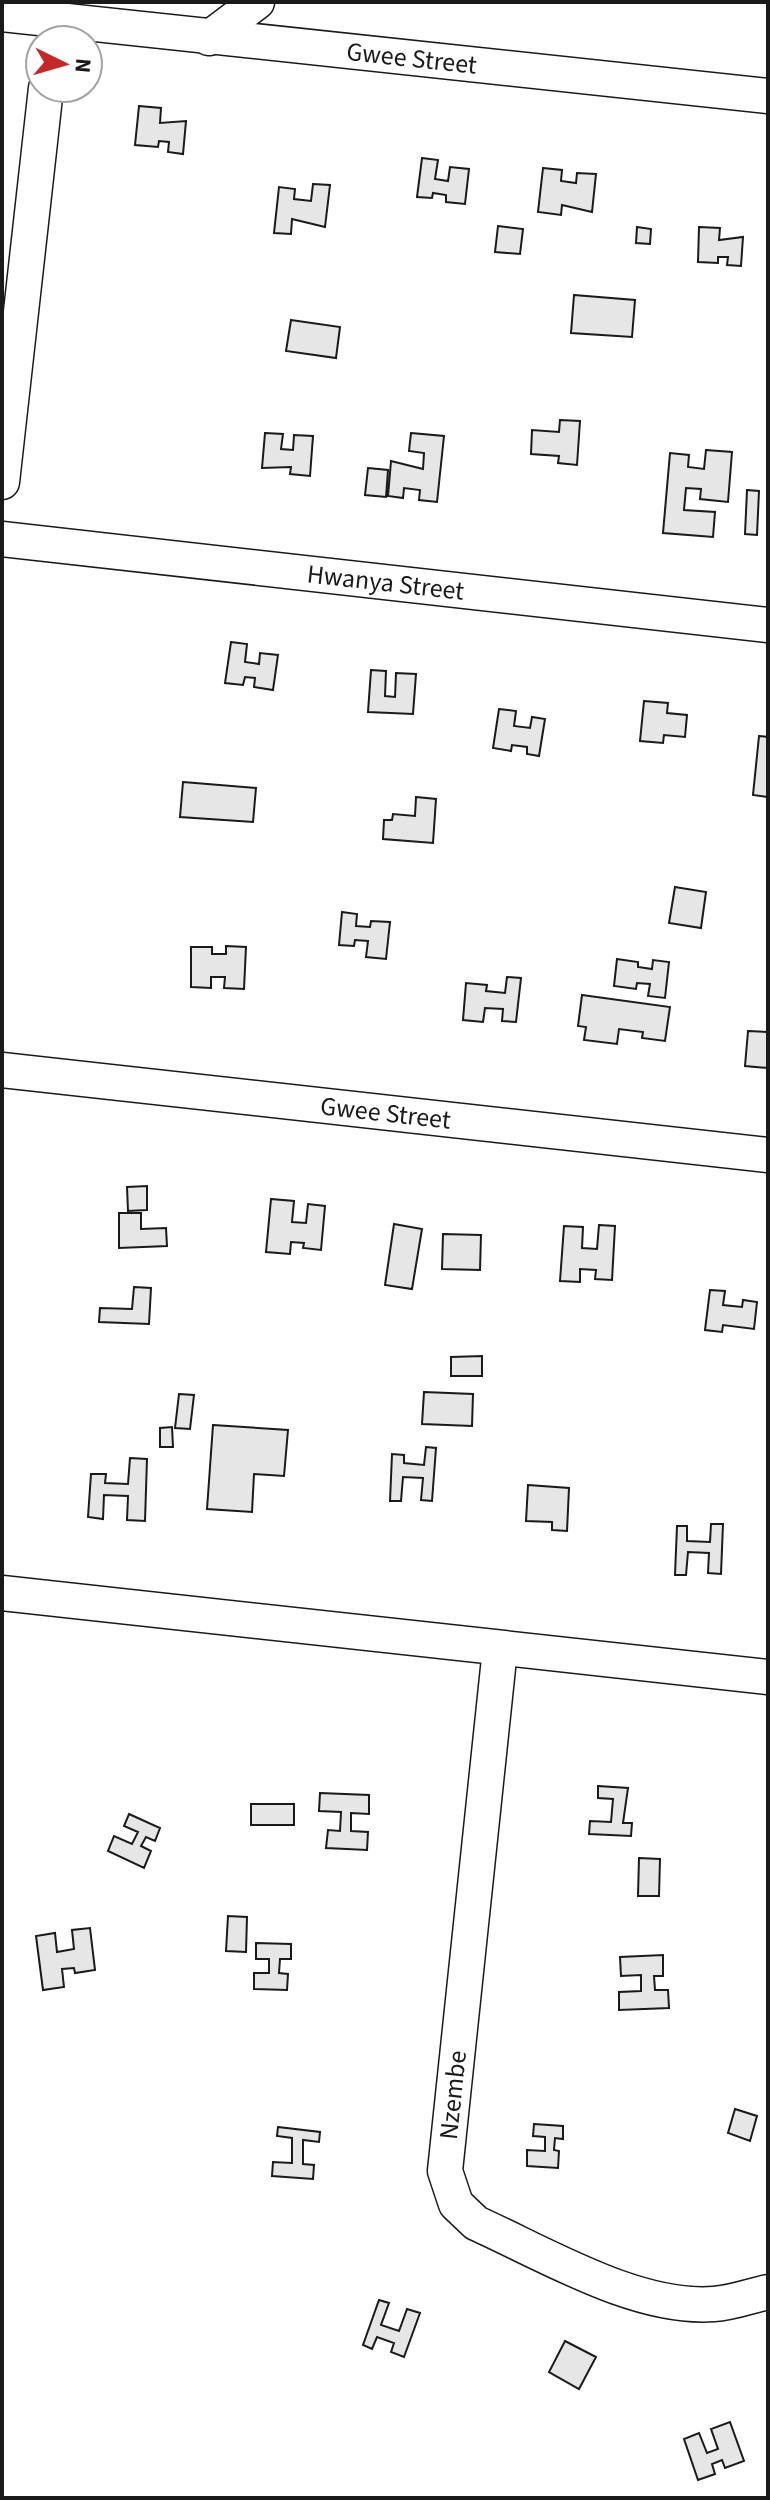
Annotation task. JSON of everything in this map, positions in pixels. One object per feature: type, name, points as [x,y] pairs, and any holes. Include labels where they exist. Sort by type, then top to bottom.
[{"type":"street","points":[[209,38],[257,2]]},
{"type":"street","name":"Gwee Street","points":[[2,14],[34,24]]},
{"type":"street","name":"Gwee Street","points":[[104,33],[209,38],[768,96]]},
{"type":"street","points":[[2,482],[44,104]]},
{"type":"street","name":"Hwanya Street","points":[[2,539],[768,625]]},
{"type":"street","name":"Gwee Street","points":[[2,1070],[768,1155]]},
{"type":"street","points":[[2,1593],[768,1677]]},
{"type":"street","name":"Nzembe","points":[[500,1649],[445,2171],[456,2204],[476,2223],[635,2293],[679,2303],[714,2304],[768,2292]]},
{"type":"building","points":[[139,106],[161,108],[160,123],[186,121],[183,154],[168,152],[169,142],[159,141],[158,147],[135,145]]},
{"type":"building","points":[[422,158],[438,160],[435,179],[448,181],[450,167],[469,169],[465,204],[446,202],[446,195],[433,193],[432,198],[417,197]]},
{"type":"building","points":[[543,168],[562,170],[561,181],[576,183],[577,173],[596,174],[592,212],[562,205],[561,215],[538,212]]},
{"type":"building","points":[[313,184],[330,185],[325,227],[292,219],[291,234],[274,233],[279,187],[295,189],[294,199],[311,201]]},
{"type":"building","points":[[498,226],[523,229],[520,254],[495,252]]},
{"type":"building","points":[[637,227],[651,229],[650,244],[636,243]]},
{"type":"building","points":[[699,227],[720,228],[719,240],[743,237],[741,266],[727,265],[728,257],[718,257],[718,263],[698,262]]},
{"type":"building","points":[[574,295],[635,300],[632,337],[571,333]]},
{"type":"building","points":[[291,320],[340,327],[336,358],[286,351]]},
{"type":"building","points":[[560,420],[580,421],[577,465],[558,463],[559,456],[531,454],[532,430],[559,432]]},
{"type":"building","points":[[265,433],[283,434],[281,449],[293,450],[294,435],[313,436],[310,476],[290,474],[291,467],[262,468]]},
{"type":"building","points":[[411,433],[444,436],[437,502],[419,500],[420,490],[404,488],[403,498],[388,496],[391,461],[423,469],[424,453],[409,451]]},
{"type":"building","points":[[706,450],[732,452],[728,502],[700,499],[701,489],[686,488],[684,510],[715,512],[713,537],[663,533],[670,453],[689,455],[688,467],[704,469]]},
{"type":"building","points":[[368,468],[388,470],[386,497],[365,495]]},
{"type":"building","points":[[747,490],[759,491],[757,535],[745,534]]},
{"type":"building","points":[[231,642],[247,644],[245,662],[259,664],[260,653],[278,655],[273,690],[254,687],[255,678],[245,677],[243,685],[225,683]]},
{"type":"building","points":[[371,670],[386,671],[385,696],[395,697],[396,673],[416,674],[413,714],[368,712]]},
{"type":"building","points":[[644,701],[668,703],[667,713],[687,715],[685,737],[664,735],[663,743],[640,741]]},
{"type":"building","points":[[499,709],[516,711],[514,726],[530,728],[532,717],[545,719],[539,756],[527,754],[527,747],[512,745],[511,751],[493,748]]},
{"type":"building","points":[[759,736],[768,737],[768,797],[753,795]]},
{"type":"building","points":[[183,782],[256,788],[253,822],[180,817]]},
{"type":"building","points":[[416,797],[436,799],[433,843],[383,839],[384,820],[392,820],[393,814],[415,816]]},
{"type":"building","points":[[675,887],[706,892],[701,928],[669,923]]},
{"type":"building","points":[[342,912],[357,914],[356,926],[370,927],[371,921],[390,922],[386,959],[366,957],[368,941],[355,940],[354,946],[339,945]]},
{"type":"building","points":[[226,946],[246,947],[244,989],[224,988],[225,977],[211,977],[211,988],[191,987],[191,947],[212,947],[212,954],[226,954]]},
{"type":"building","points":[[617,959],[638,962],[638,967],[652,969],[653,960],[669,962],[665,998],[648,996],[650,984],[637,983],[636,989],[614,986]]},
{"type":"building","points":[[507,977],[521,978],[516,1022],[502,1021],[503,1009],[485,1008],[483,1022],[463,1020],[466,983],[487,985],[486,991],[505,993]]},
{"type":"building","points":[[582,995],[670,1007],[665,1041],[642,1038],[643,1032],[619,1029],[617,1044],[584,1040],[586,1027],[578,1026]]},
{"type":"building","points":[[748,1031],[768,1032],[768,1068],[745,1066]]},
{"type":"building","points":[[147,1186],[147,1210],[128,1211],[127,1187]]},
{"type":"building","points":[[271,1199],[294,1201],[292,1222],[306,1223],[308,1204],[325,1206],[321,1250],[303,1248],[304,1243],[291,1242],[290,1254],[266,1252]]},
{"type":"building","points":[[119,1213],[141,1213],[141,1229],[166,1228],[167,1246],[119,1248]]},
{"type":"building","points":[[394,1224],[422,1229],[412,1289],[385,1285]]},
{"type":"building","points":[[599,1225],[615,1226],[612,1280],[595,1279],[596,1270],[580,1269],[580,1282],[560,1281],[564,1226],[583,1227],[582,1248],[597,1249]]},
{"type":"building","points":[[443,1234],[481,1235],[480,1270],[442,1269]]},
{"type":"building","points":[[134,1287],[151,1288],[149,1324],[99,1322],[100,1308],[132,1309]]},
{"type":"building","points":[[710,1290],[725,1291],[723,1305],[742,1307],[743,1300],[757,1302],[754,1329],[723,1325],[722,1332],[705,1330]]},
{"type":"building","points":[[482,1356],[482,1376],[451,1376],[451,1357]]},
{"type":"building","points":[[424,1392],[473,1394],[472,1426],[422,1424]]},
{"type":"building","points":[[179,1394],[194,1395],[190,1429],[175,1428]]},
{"type":"building","points":[[213,1425],[288,1430],[284,1476],[254,1474],[252,1512],[207,1509]]},
{"type":"building","points":[[172,1427],[173,1447],[160,1447],[160,1428]]},
{"type":"building","points":[[426,1447],[436,1448],[432,1501],[421,1500],[423,1478],[403,1477],[401,1501],[390,1501],[392,1454],[404,1455],[404,1463],[424,1465]]},
{"type":"building","points":[[130,1458],[147,1459],[145,1521],[127,1520],[128,1496],[104,1495],[103,1519],[88,1517],[91,1474],[106,1474],[105,1483],[128,1484]]},
{"type":"building","points":[[528,1485],[569,1488],[567,1531],[552,1530],[552,1522],[526,1521]]},
{"type":"building","points":[[711,1524],[723,1524],[721,1574],[708,1573],[709,1553],[688,1552],[686,1575],[675,1575],[677,1526],[687,1526],[687,1541],[710,1542]]},
{"type":"building","points":[[598,1786],[628,1788],[623,1823],[632,1823],[631,1836],[589,1834],[590,1821],[611,1822],[613,1799],[598,1798]]},
{"type":"building","points":[[320,1793],[369,1795],[369,1814],[351,1813],[351,1831],[368,1832],[367,1850],[326,1848],[328,1830],[340,1831],[341,1812],[319,1811]]},
{"type":"building","points":[[251,1804],[294,1804],[294,1825],[251,1825]]},
{"type":"building","points":[[129,1814],[160,1828],[155,1841],[146,1837],[141,1846],[151,1851],[144,1868],[108,1851],[114,1836],[132,1844],[138,1832],[124,1826]]},
{"type":"building","points":[[639,1858],[660,1859],[659,1896],[638,1896]]},
{"type":"building","points":[[228,1916],[247,1917],[246,1952],[226,1951]]},
{"type":"building","points":[[90,1928],[95,1970],[75,1973],[74,1968],[62,1969],[64,1987],[43,1990],[36,1936],[55,1933],[57,1952],[74,1949],[72,1930]]},
{"type":"building","points":[[256,1943],[291,1944],[291,1959],[280,1959],[279,1973],[288,1974],[287,1990],[254,1989],[254,1973],[269,1973],[269,1959],[256,1959]]},
{"type":"building","points":[[663,1955],[663,1976],[654,1976],[655,1990],[668,1990],[669,2008],[619,2010],[619,1992],[641,1991],[641,1975],[621,1976],[620,1957]]},
{"type":"building","points":[[735,2109],[757,2116],[750,2141],[728,2133]]},
{"type":"building","points":[[534,2124],[563,2126],[563,2139],[555,2138],[554,2150],[559,2151],[558,2168],[527,2166],[527,2150],[545,2151],[545,2137],[533,2136]]},
{"type":"building","points":[[278,2127],[320,2132],[319,2142],[303,2140],[303,2164],[314,2165],[313,2179],[272,2176],[273,2162],[292,2163],[292,2138],[277,2136]]},
{"type":"building","points":[[379,2300],[389,2303],[381,2325],[399,2331],[407,2309],[420,2313],[404,2357],[391,2352],[394,2343],[377,2337],[372,2349],[363,2345]]},
{"type":"building","points":[[565,2341],[596,2357],[579,2389],[549,2372]]},
{"type":"building","points":[[730,2422],[744,2461],[725,2468],[722,2460],[712,2464],[715,2474],[698,2480],[684,2439],[699,2433],[707,2453],[718,2449],[711,2429]]}]
